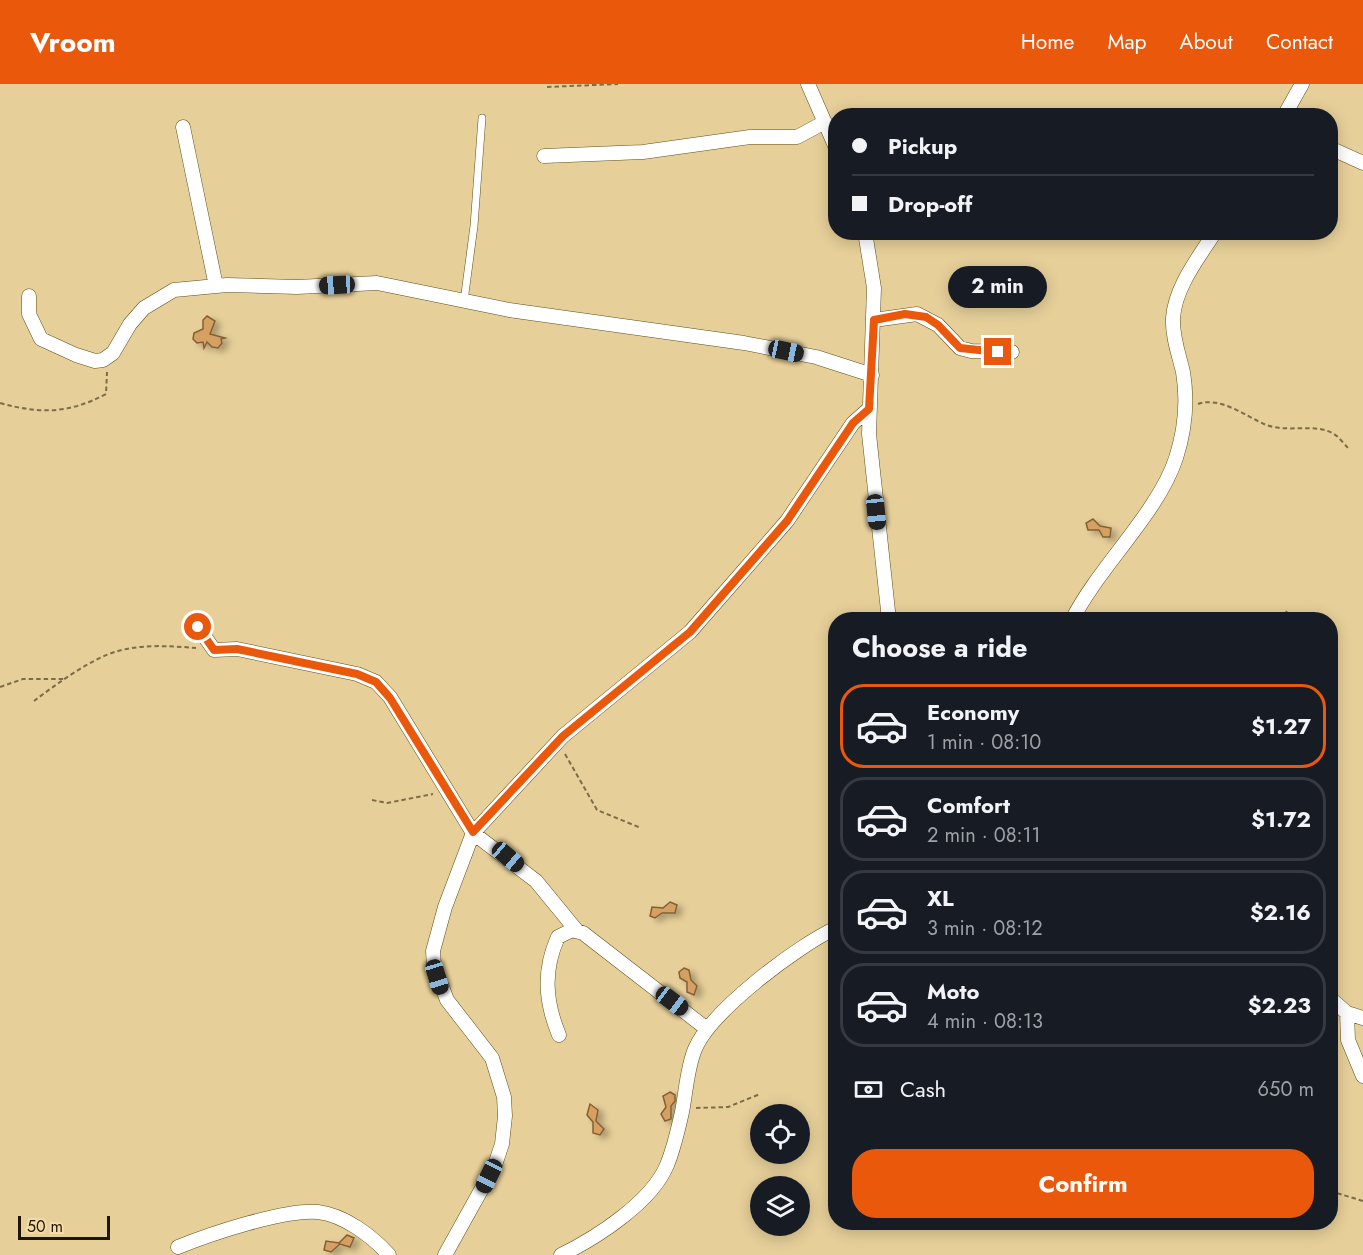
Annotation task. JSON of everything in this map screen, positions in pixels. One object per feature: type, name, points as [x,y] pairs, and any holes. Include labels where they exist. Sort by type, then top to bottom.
[{"type":"street","points":[[808,84],[828,129]]},
{"type":"street","points":[[1290,108],[1302,84]]},
{"type":"street","points":[[544,156],[653,151],[750,137],[796,136],[813,131],[825,122]]},
{"type":"street","points":[[183,127],[216,286]]},
{"type":"street","points":[[1338,152],[1363,163]]},
{"type":"street","points":[[867,240],[871,261],[874,320],[869,409],[873,490],[888,612]]},
{"type":"street","points":[[1076,612],[1082,599],[1167,479],[1178,451],[1186,407],[1174,330],[1175,306],[1189,275],[1210,240]]},
{"type":"street","points":[[29,296],[29,314],[41,339],[48,344],[95,361],[108,358],[130,324],[144,308],[157,298],[174,290],[216,286],[297,287],[377,283],[464,301],[589,322],[744,343],[816,357],[872,375]]},
{"type":"street","points":[[874,320],[917,314],[938,325],[960,348],[970,351],[1012,352]]},
{"type":"street","points":[[445,1255],[495,1166],[502,1144],[505,1116],[504,1097],[492,1058],[447,1000],[434,966],[433,951],[445,907],[473,832],[558,741],[690,632],[787,521],[853,423],[869,409]]},
{"type":"street","points":[[198,627],[214,650],[237,649],[357,674],[376,682],[390,698],[473,832],[536,880],[577,931],[707,1029]]},
{"type":"street","points":[[559,1035],[548,1001],[547,975],[558,937],[566,930],[577,931]]},
{"type":"street","points":[[561,1255],[588,1240],[628,1211],[659,1181],[675,1143],[691,1060],[707,1029],[736,1000],[786,959],[828,932]]},
{"type":"street","points":[[1338,1005],[1347,1013],[1363,1018]]},
{"type":"street","points":[[1347,1013],[1348,1040],[1363,1076]]},
{"type":"street","points":[[178,1247],[215,1232],[299,1213],[318,1212],[353,1226],[370,1237],[389,1255]]},
{"type":"lane","points":[[464,301],[474,226],[482,118]]},
{"type":"path","points":[[547,87],[618,84]]},
{"type":"path","points":[[0,403],[34,412],[88,404],[106,394],[108,358]]},
{"type":"path","points":[[1186,407],[1202,402],[1235,410],[1265,424],[1286,430],[1317,429],[1334,434],[1348,448]]},
{"type":"path","points":[[1286,612],[1289,609]]},
{"type":"path","points":[[33,700],[64,679],[116,651],[174,646],[214,650]]},
{"type":"path","points":[[0,687],[23,679],[64,679]]},
{"type":"path","points":[[558,741],[597,810],[641,828]]},
{"type":"path","points":[[372,800],[387,802],[433,794],[451,798]]},
{"type":"path","points":[[682,1108],[728,1107],[760,1094]]},
{"type":"path","points":[[1338,1193],[1363,1201]]},
{"type":"building","points":[[207,316],[215,321],[210,334],[225,338],[221,339],[222,343],[218,348],[212,347],[207,342],[204,348],[203,342],[197,343],[193,339],[194,333],[203,329],[203,320]]},
{"type":"building","points":[[1093,519],[1100,526],[1111,528],[1110,537],[1103,537],[1099,530],[1088,530],[1086,523]]},
{"type":"building","points":[[670,902],[677,905],[675,913],[662,913],[655,918],[650,916],[652,907],[663,908]]},
{"type":"building","points":[[684,968],[689,970],[691,980],[697,986],[694,995],[687,992],[687,982],[680,978],[679,972]]},
{"type":"building","points":[[670,1092],[675,1095],[675,1101],[671,1106],[671,1119],[665,1121],[661,1114],[666,1107],[663,1096]]},
{"type":"building","points":[[590,1104],[598,1110],[596,1121],[604,1129],[600,1135],[593,1133],[593,1122],[587,1115]]},
{"type":"building","points":[[347,1235],[354,1238],[350,1247],[340,1244],[331,1252],[324,1250],[326,1241],[339,1243]]},
{"type":"route","points":[[198,627],[214,650],[237,649],[357,674],[376,682],[390,698],[473,832],[563,736],[684,638],[787,521],[853,423],[869,409],[874,320],[917,314],[932,320],[960,348],[970,351],[998,352]]}]
